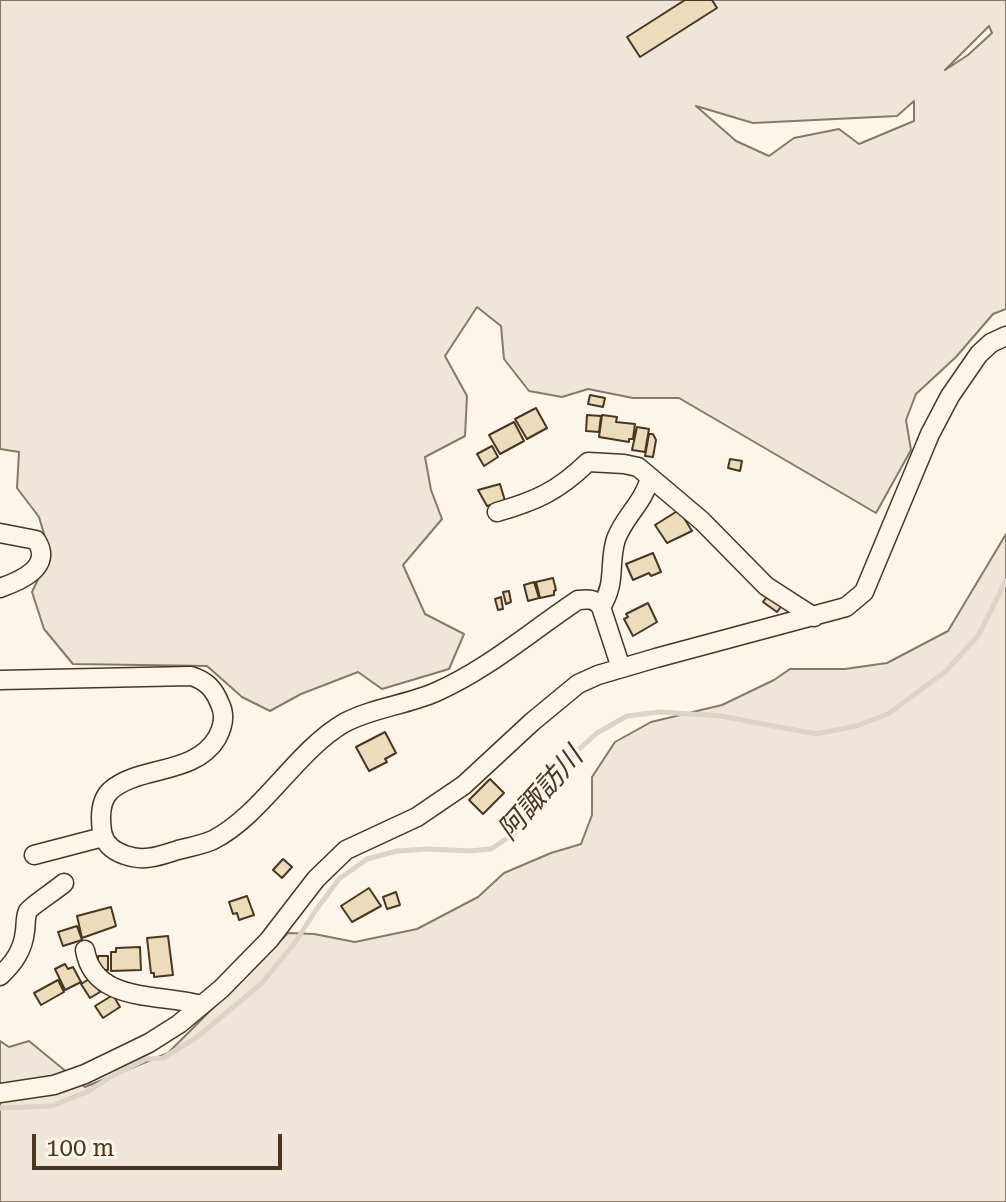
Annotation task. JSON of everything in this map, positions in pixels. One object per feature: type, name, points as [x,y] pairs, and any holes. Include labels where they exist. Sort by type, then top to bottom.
[{"type":"street","points":[[0,1093],[54,1085],[85,1074],[149,1043],[179,1024],[269,940],[316,879],[346,850],[417,817],[464,785],[578,684],[621,668],[846,607],[864,592],[930,434],[950,396],[979,354],[991,343],[1006,336]]},
{"type":"street","points":[[497,512],[531,503],[567,483],[588,462],[638,467],[702,521],[766,586],[814,617]]},
{"type":"street","points":[[601,607],[610,593],[616,541],[647,491],[650,478]]},
{"type":"street","points":[[0,533],[36,540],[40,556],[32,574],[0,588]]},
{"type":"street","points":[[0,680],[191,676],[204,680],[217,696],[223,709],[224,722],[212,746],[187,762],[123,783],[109,792],[101,805],[103,837],[110,848],[140,860],[212,840],[234,826],[323,739],[344,723],[399,706],[460,680],[517,646],[578,600],[598,602],[621,668]]},
{"type":"street","points":[[34,855],[103,837]]},
{"type":"street","points":[[0,976],[19,954],[25,936],[27,913],[35,903],[48,898],[64,883]]},
{"type":"street","points":[[85,950],[88,964],[99,977],[123,994],[163,997],[201,1005]]},
{"type":"shaded area","points":[[0,0],[1006,0],[1006,309],[993,314],[956,357],[916,394],[906,420],[911,450],[876,513],[679,398],[633,398],[588,389],[562,397],[529,391],[504,359],[501,326],[477,307],[445,356],[467,396],[465,436],[425,457],[431,490],[442,519],[403,565],[425,614],[464,634],[449,669],[382,689],[358,672],[301,694],[270,711],[242,697],[207,666],[73,664],[44,629],[32,592],[50,554],[39,517],[17,488],[19,452],[0,449]],"holes":[[[989,26],[992,33],[968,55],[945,70]],[[914,101],[914,121],[859,144],[839,129],[794,138],[769,156],[736,141],[696,106],[753,123],[897,116]]]},
{"type":"shaded area","points":[[1006,534],[1006,1202],[0,1202],[0,1041],[9,1047],[29,1041],[85,1087],[168,1053],[288,933],[314,934],[355,942],[417,929],[478,897],[504,873],[581,844],[592,815],[592,777],[615,742],[651,722],[722,705],[790,669],[845,669],[887,663],[948,631]]},
{"type":"building","points":[[685,0],[712,0],[717,8],[640,57],[627,37]]},
{"type":"building","points":[[590,395],[605,398],[603,407],[588,404]]},
{"type":"building","points":[[536,408],[547,428],[527,439],[515,419]]},
{"type":"building","points":[[587,415],[601,416],[599,432],[586,431]]},
{"type":"building","points":[[602,415],[617,417],[616,422],[635,424],[633,439],[629,442],[599,437]]},
{"type":"building","points":[[514,422],[524,441],[500,454],[489,435]]},
{"type":"building","points":[[637,427],[649,429],[645,452],[632,450]]},
{"type":"building","points":[[649,434],[653,434],[656,440],[653,457],[645,456]]},
{"type":"building","points":[[492,446],[498,457],[484,466],[477,454]]},
{"type":"building","points":[[730,459],[742,461],[740,471],[728,468]]},
{"type":"building","points":[[500,484],[505,501],[487,506],[478,490]]},
{"type":"building","points":[[679,510],[692,531],[667,543],[655,525]]},
{"type":"building","points":[[653,553],[661,572],[633,580],[626,564]]},
{"type":"building","points":[[553,578],[554,595],[540,598],[536,582]]},
{"type":"building","points":[[534,582],[539,598],[528,601],[524,585]]},
{"type":"building","points":[[509,591],[511,602],[506,604],[503,592]]},
{"type":"building","points":[[769,594],[783,604],[777,612],[763,602]]},
{"type":"building","points":[[501,597],[503,609],[498,610],[495,599]]},
{"type":"building","points":[[648,603],[657,622],[633,636],[624,619],[628,617],[626,614]]},
{"type":"building","points":[[385,732],[396,753],[385,759],[387,762],[369,771],[356,747]]},
{"type":"building","points":[[490,779],[504,793],[483,814],[469,800]]},
{"type":"building","points":[[283,859],[292,867],[282,878],[273,870]]},
{"type":"building","points":[[369,888],[381,906],[352,922],[341,906]]},
{"type":"building","points":[[396,892],[400,905],[387,909],[383,897]]},
{"type":"building","points":[[247,896],[254,915],[239,920],[229,902]]},
{"type":"building","points":[[111,907],[116,926],[82,938],[77,916]]},
{"type":"building","points":[[77,926],[82,940],[63,946],[58,932]]},
{"type":"building","points":[[168,936],[173,975],[154,977],[147,938]]},
{"type":"building","points":[[140,947],[141,970],[111,971],[111,952],[116,952],[116,948]]},
{"type":"building","points":[[98,956],[108,956],[108,970],[98,970]]},
{"type":"building","points":[[65,964],[68,969],[73,967],[81,982],[65,990],[55,969]]},
{"type":"building","points":[[91,978],[100,992],[90,998],[81,984]]},
{"type":"building","points":[[58,980],[64,992],[41,1005],[34,993]]},
{"type":"building","points":[[113,995],[120,1007],[103,1018],[95,1006]]},
{"type":"waterway","name":"阿諏訪川","points":[[0,1108],[52,1106],[89,1091],[146,1059],[163,1058],[196,1038],[261,984],[294,944],[339,879],[367,859],[397,851],[491,849],[515,833],[566,761],[597,733],[627,716],[660,712],[721,716],[816,734],[856,726],[888,714],[945,672],[978,636],[1006,581]]}]
